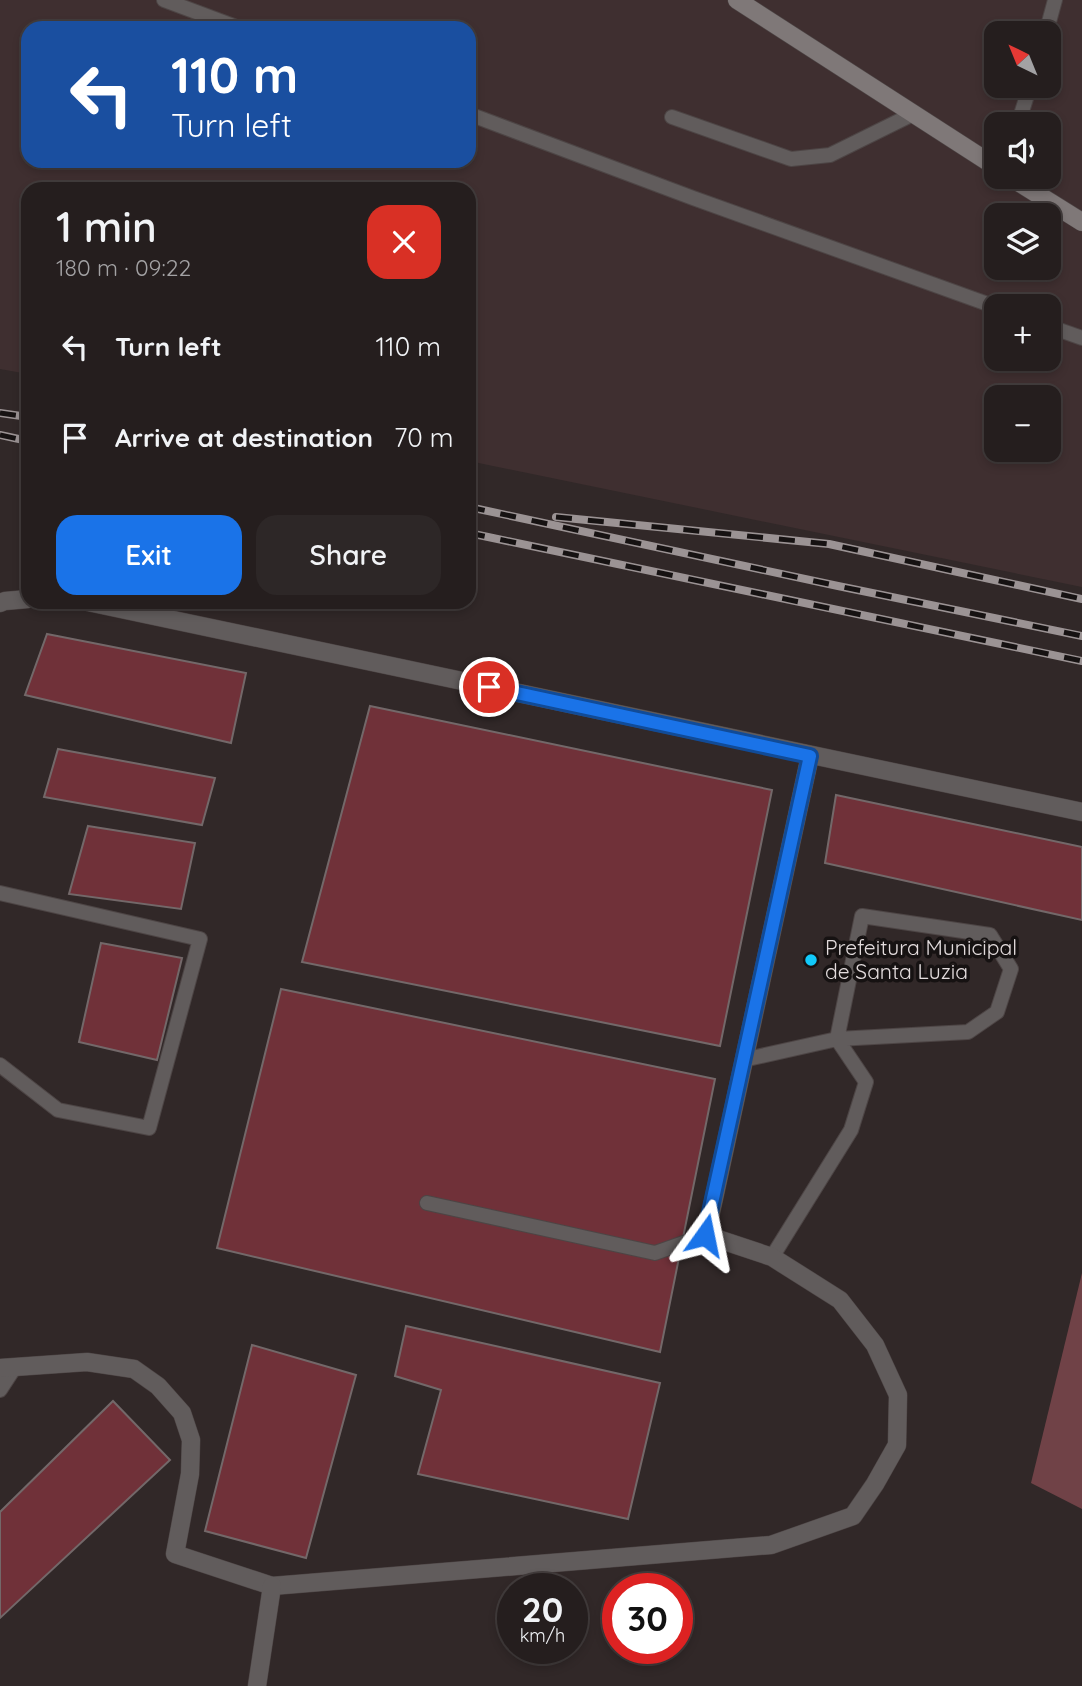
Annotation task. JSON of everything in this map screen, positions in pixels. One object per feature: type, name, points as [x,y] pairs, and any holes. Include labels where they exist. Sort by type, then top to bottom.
[{"type":"street","points":[[737,0],[984,159]]},
{"type":"street","points":[[1029,189],[1082,222]]},
{"type":"street","points":[[0,603],[21,599]]},
{"type":"street","points":[[121,609],[1082,812]]},
{"type":"street","points":[[8,1368],[87,1362],[134,1369],[158,1386],[182,1413],[191,1440],[190,1474],[175,1554],[272,1586],[771,1545],[853,1516],[897,1445],[898,1395],[876,1345],[840,1300],[772,1257],[705,1235],[810,756]]},
{"type":"street","points":[[257,1686],[272,1586]]},
{"type":"lane","points":[[164,0],[220,21]]},
{"type":"lane","points":[[1049,21],[1055,0]]},
{"type":"lane","points":[[672,117],[790,159],[830,155],[912,114]]},
{"type":"lane","points":[[476,117],[984,303]]},
{"type":"lane","points":[[1061,331],[1082,338]]},
{"type":"lane","points":[[0,893],[200,939],[149,1128],[58,1110],[0,1065]]},
{"type":"lane","points":[[743,1060],[837,1039],[968,1032],[997,1012],[1011,969],[990,936],[862,916],[837,1039],[866,1082],[851,1130],[772,1257]]},
{"type":"lane","points":[[427,1203],[654,1254],[705,1235]]},
{"type":"lane","points":[[0,1390],[8,1368]]},
{"type":"shaded area","points":[[0,0],[1082,0],[1082,587],[476,462],[476,182],[21,182],[21,373],[0,369]]},
{"type":"shaded area","points":[[1082,1273],[1082,1509],[1031,1483]]},
{"type":"building","points":[[47,634],[246,673],[231,743],[25,695]]},
{"type":"building","points":[[370,706],[772,790],[720,1046],[302,962]]},
{"type":"building","points":[[58,749],[215,778],[202,825],[44,797]]},
{"type":"building","points":[[836,795],[1082,847],[1082,920],[825,863]]},
{"type":"building","points":[[88,826],[195,843],[181,909],[69,894]]},
{"type":"building","points":[[101,943],[182,958],[157,1060],[79,1042]]},
{"type":"building","points":[[281,989],[715,1079],[660,1352],[217,1248]]},
{"type":"building","points":[[406,1326],[660,1383],[628,1519],[418,1474],[441,1390],[395,1376]]},
{"type":"building","points":[[252,1345],[356,1375],[306,1558],[205,1531]]},
{"type":"building","points":[[113,1401],[170,1460],[0,1618],[0,1512]]},
{"type":"railway","points":[[0,413],[21,416]]},
{"type":"railway","points":[[0,435],[21,440]]},
{"type":"railway","points":[[476,508],[1082,636]]},
{"type":"railway","points":[[556,517],[829,544],[1082,599]]},
{"type":"railway","points":[[476,534],[1082,661]]},
{"type":"place","name":"Prefeitura Municipal de Santa Luzia","points":[[811,960]]},
{"type":"route","points":[[489,687],[810,756],[705,1235]]}]
